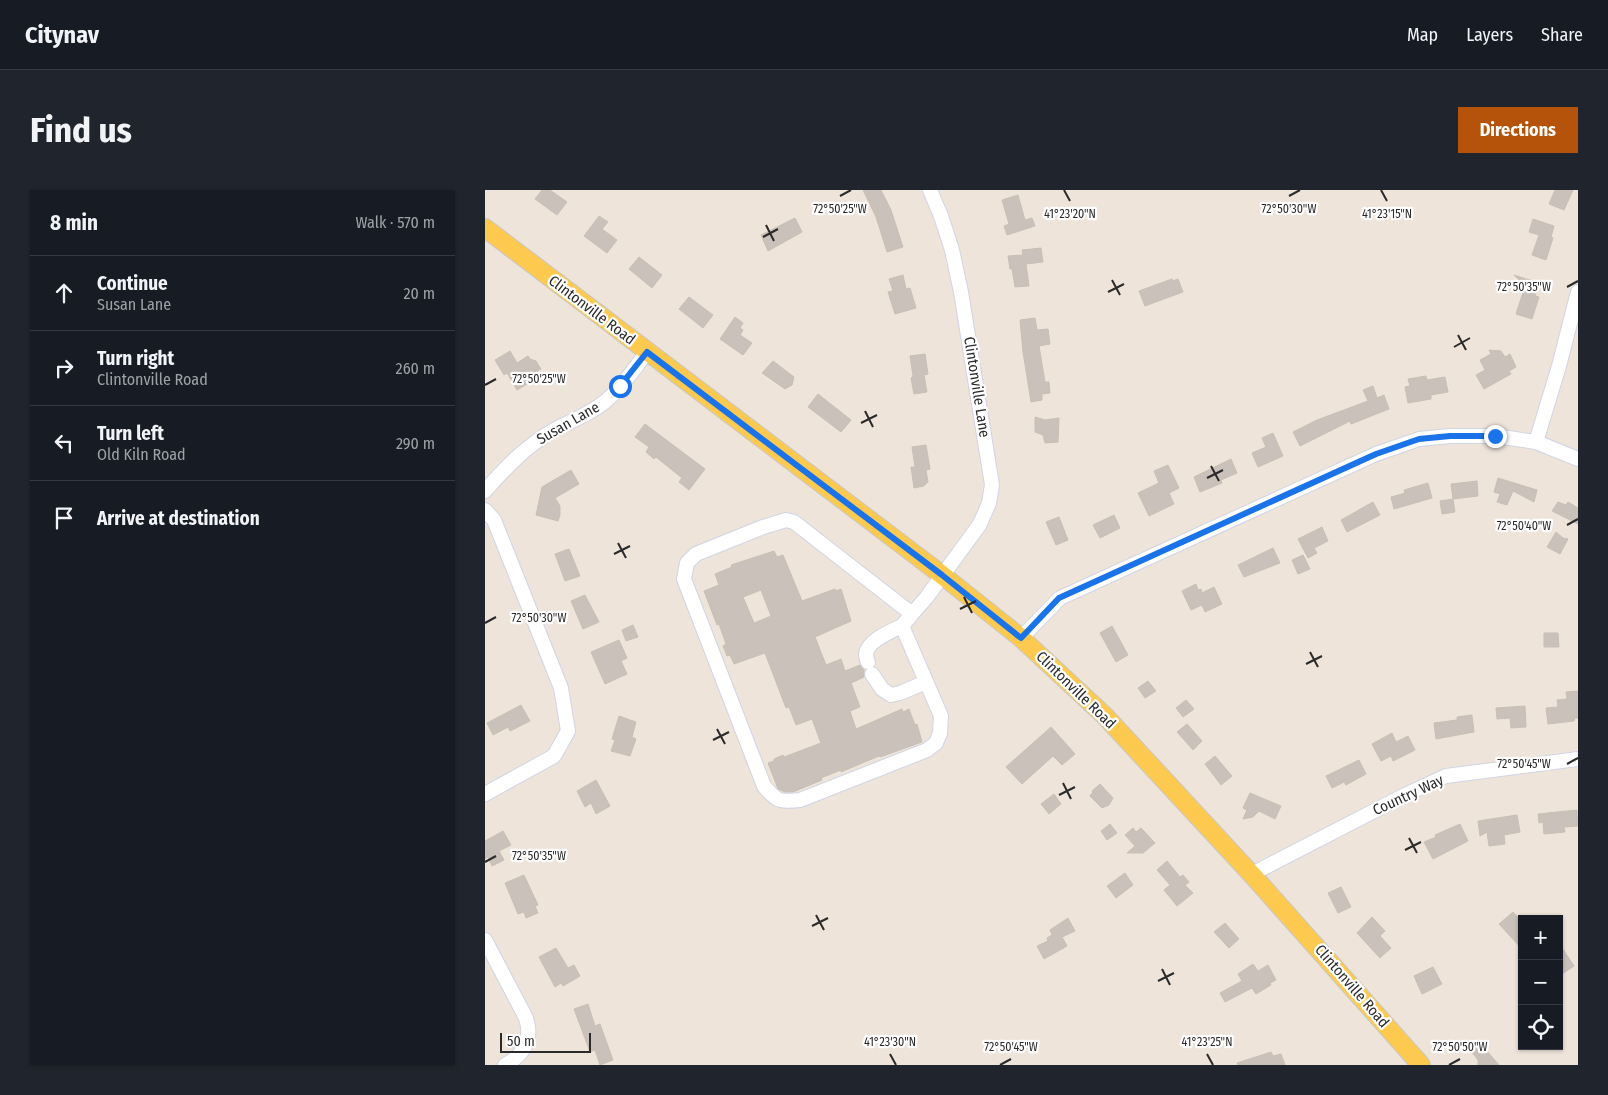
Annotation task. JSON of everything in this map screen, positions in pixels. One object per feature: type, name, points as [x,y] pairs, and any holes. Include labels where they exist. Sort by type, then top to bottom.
[{"type":"main road","name":"Clintonville Road","points":[[485,228],[942,575],[1021,638],[1105,716],[1252,874],[1421,1065]]},
{"type":"street","name":"Clintonville Lane","points":[[902,626],[926,598],[980,524],[989,503],[992,485],[961,292],[952,250],[931,190]]},
{"type":"street","points":[[1536,442],[1559,366],[1578,292]]},
{"type":"street","name":"Susan Lane","points":[[485,491],[511,461],[532,444],[608,400],[647,352]]},
{"type":"street","points":[[1021,638],[1059,598],[1376,454],[1419,439],[1450,436],[1495,436],[1536,442],[1578,459]]},
{"type":"street","points":[[485,510],[494,520],[561,688],[568,731],[553,756],[485,794]]},
{"type":"street","points":[[912,614],[795,522],[786,520],[763,526],[696,554],[687,564],[684,579],[764,786],[775,798],[783,802],[800,800],[927,750],[936,743],[940,733],[941,716],[902,626],[877,639],[868,647],[865,654],[881,689],[891,695],[926,682]]},
{"type":"street","name":"Country Way","points":[[1252,874],[1405,795],[1446,776],[1578,759]]},
{"type":"street","points":[[485,940],[526,1018],[529,1028],[529,1038],[526,1047],[519,1056],[505,1065]]},
{"type":"building","points":[[542,190],[550,190],[567,202],[557,215],[535,199]]},
{"type":"building","points":[[863,190],[881,190],[891,210],[903,247],[887,252],[876,217]]},
{"type":"building","points":[[1555,190],[1573,190],[1564,210],[1549,204]]},
{"type":"building","points":[[1018,195],[1025,220],[1032,218],[1035,226],[1007,235],[1004,226],[1009,224],[1002,200]]},
{"type":"building","points":[[599,216],[608,222],[602,229],[617,240],[607,253],[584,236]]},
{"type":"building","points":[[795,218],[802,232],[768,251],[761,235]]},
{"type":"building","points":[[1533,219],[1554,226],[1551,237],[1553,238],[1546,260],[1532,255],[1539,235],[1529,232]]},
{"type":"building","points":[[1041,248],[1043,262],[1026,264],[1029,286],[1015,287],[1008,256],[1023,255],[1022,250]]},
{"type":"building","points":[[639,257],[662,275],[652,288],[629,269]]},
{"type":"building","points":[[903,275],[906,289],[910,288],[916,308],[895,314],[888,292],[893,291],[889,279]]},
{"type":"building","points":[[1514,275],[1539,283],[1535,296],[1539,297],[1532,319],[1516,314],[1525,286]]},
{"type":"building","points":[[1172,279],[1173,281],[1178,279],[1183,292],[1145,306],[1139,291]]},
{"type":"building","points":[[689,297],[713,315],[703,328],[679,309]]},
{"type":"building","points":[[735,317],[743,323],[740,328],[743,330],[740,335],[752,343],[743,355],[720,339]]},
{"type":"building","points":[[1035,318],[1037,330],[1048,329],[1050,344],[1039,346],[1045,382],[1049,382],[1050,393],[1042,394],[1042,400],[1031,402],[1020,320]]},
{"type":"building","points":[[1489,350],[1501,351],[1505,357],[1510,354],[1516,367],[1509,371],[1511,374],[1484,389],[1476,375],[1485,370],[1480,360],[1491,354]]},
{"type":"building","points":[[510,351],[517,363],[528,356],[536,361],[541,369],[537,371],[540,376],[517,390],[507,373],[504,375],[495,360]]},
{"type":"building","points":[[925,354],[928,374],[924,375],[927,392],[914,394],[910,356]]},
{"type":"building","points":[[773,361],[794,377],[792,385],[785,389],[762,373]]},
{"type":"building","points":[[1426,376],[1427,380],[1445,377],[1448,392],[1431,395],[1431,399],[1408,403],[1405,387],[1410,386],[1408,379]]},
{"type":"building","points":[[1373,386],[1377,398],[1384,395],[1389,409],[1351,424],[1350,421],[1300,446],[1293,432],[1317,420],[1368,401],[1363,390]]},
{"type":"building","points":[[818,394],[851,420],[841,432],[808,407]]},
{"type":"building","points":[[1035,417],[1045,420],[1059,418],[1058,442],[1045,443],[1043,435],[1035,432]]},
{"type":"building","points":[[645,424],[705,469],[689,490],[679,482],[682,478],[656,457],[654,459],[646,452],[649,447],[635,437]]},
{"type":"building","points":[[1273,433],[1283,456],[1258,467],[1252,453],[1266,447],[1262,438]]},
{"type":"building","points":[[926,445],[930,469],[926,470],[928,482],[924,486],[914,488],[911,467],[915,467],[912,447]]},
{"type":"building","points":[[1231,459],[1237,473],[1221,480],[1222,483],[1200,492],[1194,477]]},
{"type":"building","points":[[1168,465],[1179,488],[1169,493],[1174,504],[1149,516],[1138,493],[1159,483],[1154,471]]},
{"type":"building","points":[[571,470],[579,484],[555,498],[560,506],[558,521],[536,515],[542,487]]},
{"type":"building","points":[[1498,478],[1537,490],[1534,502],[1513,491],[1507,505],[1497,502],[1500,494],[1494,492]]},
{"type":"building","points":[[1477,481],[1478,496],[1453,499],[1451,484]]},
{"type":"building","points":[[1428,483],[1432,498],[1394,509],[1391,497],[1405,493],[1404,490]]},
{"type":"building","points":[[1453,499],[1455,512],[1442,514],[1440,501]]},
{"type":"building","points":[[1373,502],[1380,515],[1347,532],[1341,520]]},
{"type":"building","points":[[1558,502],[1566,505],[1568,502],[1578,508],[1578,524],[1552,511]]},
{"type":"building","points":[[1114,515],[1120,528],[1100,538],[1093,525]]},
{"type":"building","points":[[1059,517],[1068,540],[1056,545],[1046,522]]},
{"type":"building","points":[[1322,527],[1328,541],[1314,548],[1317,553],[1308,558],[1298,539]]},
{"type":"building","points":[[1556,532],[1563,538],[1568,539],[1560,554],[1547,547]]},
{"type":"building","points":[[1273,548],[1280,563],[1244,577],[1238,565]]},
{"type":"building","points":[[569,549],[580,576],[565,581],[555,554]]},
{"type":"building","points":[[774,551],[777,557],[783,555],[802,601],[835,589],[836,591],[841,589],[851,621],[815,637],[826,665],[841,659],[845,671],[860,665],[864,670],[864,677],[851,683],[860,707],[850,711],[856,729],[902,709],[903,712],[909,709],[915,725],[917,724],[922,742],[879,756],[841,772],[841,770],[793,792],[785,792],[778,789],[768,763],[783,755],[784,757],[821,743],[812,719],[796,725],[789,707],[786,708],[765,653],[734,664],[730,655],[727,656],[723,646],[726,644],[719,624],[717,625],[704,591],[719,585],[715,574],[732,567],[731,565]],"holes":[[[761,590],[771,616],[754,623],[743,597]]]},
{"type":"building","points":[[1303,555],[1310,569],[1298,574],[1292,560]]},
{"type":"building","points":[[1196,584],[1198,590],[1201,589],[1202,593],[1214,587],[1222,604],[1205,612],[1202,605],[1191,610],[1182,591]]},
{"type":"building","points":[[585,595],[599,622],[583,629],[571,601]]},
{"type":"building","points":[[633,625],[638,637],[626,641],[622,630]]},
{"type":"building","points":[[1112,626],[1128,655],[1116,662],[1100,633]]},
{"type":"building","points":[[1544,633],[1558,633],[1559,647],[1544,647]]},
{"type":"building","points":[[619,640],[627,658],[621,661],[627,674],[605,684],[591,652]]},
{"type":"building","points":[[1148,681],[1156,691],[1145,698],[1138,688]]},
{"type":"building","points":[[1578,691],[1578,718],[1575,718],[1574,721],[1548,724],[1546,708],[1558,707],[1557,700],[1567,699],[1566,692]]},
{"type":"building","points":[[1186,700],[1194,709],[1183,717],[1176,708]]},
{"type":"building","points":[[521,705],[530,721],[510,731],[508,727],[493,735],[487,723]]},
{"type":"building","points":[[1525,706],[1526,727],[1511,728],[1510,718],[1497,719],[1496,708]]},
{"type":"building","points":[[1472,715],[1474,732],[1436,739],[1434,723],[1457,720],[1457,717]]},
{"type":"building","points":[[619,716],[636,722],[632,737],[636,739],[630,756],[611,751],[615,740],[612,739]]},
{"type":"building","points":[[1187,724],[1202,741],[1193,750],[1177,732]]},
{"type":"building","points":[[1051,727],[1075,754],[1062,765],[1053,756],[1022,784],[1006,767]]},
{"type":"building","points":[[1392,733],[1396,742],[1408,736],[1415,750],[1393,761],[1391,756],[1381,761],[1372,744]]},
{"type":"building","points":[[1215,756],[1232,776],[1221,785],[1205,764]]},
{"type":"building","points":[[1359,760],[1366,774],[1346,785],[1344,782],[1332,788],[1326,776]]},
{"type":"building","points":[[596,780],[610,806],[596,814],[591,803],[585,807],[577,791]]},
{"type":"building","points":[[1100,784],[1113,798],[1109,805],[1102,808],[1090,796],[1092,791]]},
{"type":"building","points":[[1250,793],[1281,806],[1275,819],[1259,811],[1253,817],[1243,819],[1247,810],[1243,808]]},
{"type":"building","points":[[1054,794],[1061,804],[1049,814],[1041,804]]},
{"type":"building","points":[[1577,810],[1578,826],[1564,827],[1565,832],[1544,834],[1543,822],[1539,823],[1538,814]]},
{"type":"building","points":[[1517,815],[1520,832],[1504,835],[1505,844],[1489,846],[1487,832],[1480,836],[1478,821]]},
{"type":"building","points":[[1110,824],[1117,833],[1107,840],[1101,831]]},
{"type":"building","points":[[1460,824],[1468,841],[1433,859],[1424,842]]},
{"type":"building","points":[[1133,828],[1136,832],[1141,828],[1155,843],[1143,853],[1127,853],[1135,846],[1125,835]]},
{"type":"building","points":[[503,831],[511,845],[499,851],[504,860],[492,866],[488,857],[485,859],[485,841]]},
{"type":"building","points":[[1167,861],[1180,877],[1183,875],[1189,882],[1185,885],[1193,893],[1177,906],[1164,890],[1170,885],[1157,870]]},
{"type":"building","points":[[1125,873],[1133,885],[1116,898],[1107,886]]},
{"type":"building","points":[[524,875],[538,905],[535,906],[538,913],[526,918],[524,912],[518,914],[505,883]]},
{"type":"building","points":[[1341,887],[1351,907],[1338,913],[1328,893]]},
{"type":"building","points":[[1513,912],[1518,918],[1518,945],[1499,924]]},
{"type":"building","points":[[1372,917],[1385,931],[1380,936],[1391,948],[1380,958],[1357,933]]},
{"type":"building","points":[[1068,918],[1075,931],[1062,937],[1067,946],[1044,959],[1037,946],[1048,941],[1047,938],[1052,935],[1050,930]]},
{"type":"building","points":[[1225,923],[1239,939],[1229,948],[1214,932]]},
{"type":"building","points":[[556,948],[568,968],[574,965],[580,976],[563,986],[561,983],[555,987],[539,957]]},
{"type":"building","points":[[1563,949],[1574,966],[1563,973]]},
{"type":"building","points":[[1253,964],[1258,971],[1268,965],[1276,980],[1256,994],[1252,988],[1225,1002],[1220,993],[1242,981],[1238,974]]},
{"type":"building","points":[[1433,967],[1442,984],[1422,994],[1414,976]]},
{"type":"building","points":[[588,1004],[595,1026],[600,1024],[613,1060],[600,1065],[595,1050],[590,1052],[574,1009]]},
{"type":"building","points":[[1480,1043],[1499,1065],[1478,1065],[1478,1060],[1471,1051]]},
{"type":"building","points":[[1271,1052],[1273,1056],[1281,1054],[1285,1065],[1238,1065],[1237,1063]]},
{"type":"route","points":[[620,386],[647,352],[942,575],[1021,638],[1059,598],[1376,454],[1419,439],[1450,436],[1495,436]]}]
